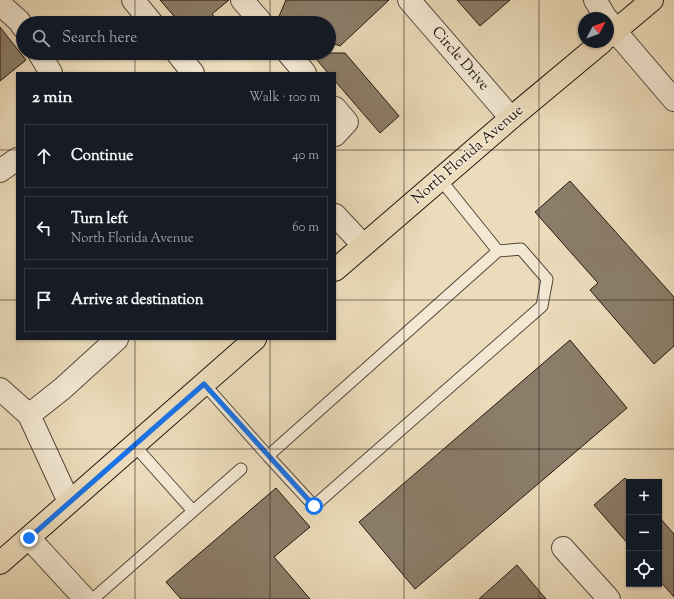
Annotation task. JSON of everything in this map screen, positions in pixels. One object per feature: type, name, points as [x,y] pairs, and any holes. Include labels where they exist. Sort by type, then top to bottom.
[{"type":"main road","name":"North Florida Avenue","points":[[614,26],[652,0]]},
{"type":"main road","name":"North Florida Avenue","points":[[336,269],[588,48]]},
{"type":"main road","points":[[0,563],[254,340]]},
{"type":"street","points":[[133,0],[146,16]]},
{"type":"street","points":[[242,0],[256,16]]},
{"type":"street","name":"Circle Drive","points":[[410,0],[510,118]]},
{"type":"street","points":[[595,0],[600,12]]},
{"type":"street","points":[[0,4],[16,18]]},
{"type":"street","points":[[614,36],[674,100]]},
{"type":"street","points":[[43,60],[50,72]]},
{"type":"street","points":[[183,60],[192,72]]},
{"type":"street","points":[[294,60],[304,72]]},
{"type":"street","points":[[336,109],[348,122],[336,134]]},
{"type":"street","points":[[0,171],[16,160]]},
{"type":"street","points":[[336,216],[363,246]]},
{"type":"street","points":[[29,415],[62,389],[116,340]]},
{"type":"street","points":[[0,389],[29,415],[69,502]]},
{"type":"street","points":[[29,538],[85,599]]},
{"type":"street","points":[[563,548],[608,599]]},
{"type":"lane","points":[[440,179],[498,251]]},
{"type":"lane","points":[[204,384],[268,456],[314,506],[542,306],[547,278],[521,249],[498,251],[268,456]]},
{"type":"lane","points":[[134,445],[193,512]]},
{"type":"lane","points":[[93,599],[241,469]]},
{"type":"building","points":[[160,0],[229,0],[212,14],[214,16],[174,16]]},
{"type":"building","points":[[286,0],[389,0],[340,46],[336,45],[336,16],[279,16]]},
{"type":"building","points":[[457,0],[510,0],[480,26]]},
{"type":"building","points":[[0,27],[16,47],[16,60],[26,60],[0,81]]},
{"type":"building","points":[[336,53],[345,53],[399,116],[380,133],[336,82],[336,72],[327,72],[317,60],[336,60]]},
{"type":"building","points":[[570,181],[674,297],[674,346],[654,364],[590,290],[598,283],[535,212]]},
{"type":"building","points":[[570,340],[627,408],[415,589],[359,522]]},
{"type":"building","points":[[625,478],[626,479],[626,542],[594,505]]},
{"type":"building","points":[[276,488],[310,527],[274,557],[310,599],[181,599],[166,582]]},
{"type":"building","points":[[662,520],[674,534],[674,597],[662,583]]},
{"type":"building","points":[[517,565],[546,599],[479,599]]},
{"type":"route","points":[[29,538],[204,384],[314,506]]}]
